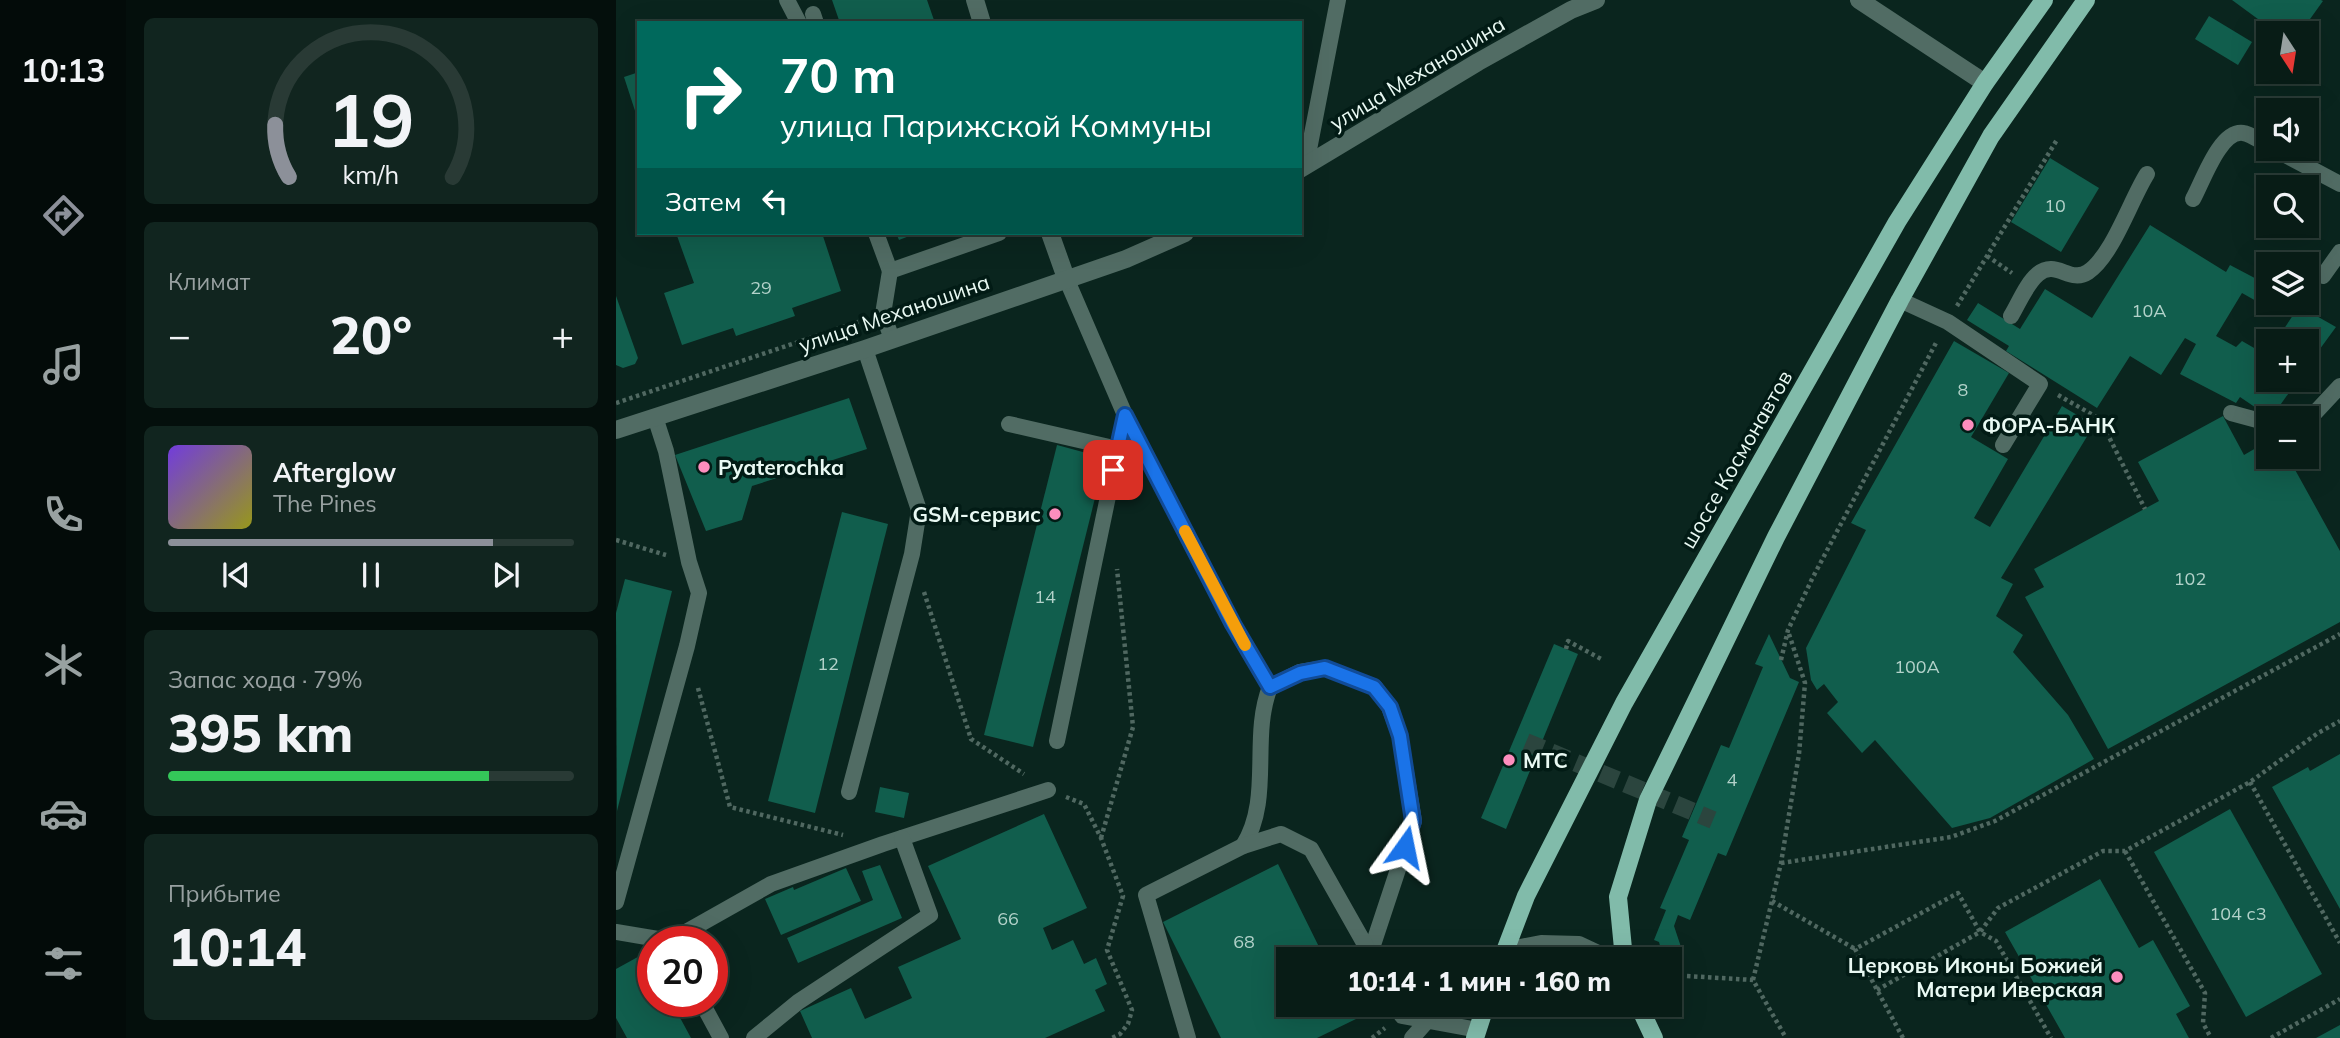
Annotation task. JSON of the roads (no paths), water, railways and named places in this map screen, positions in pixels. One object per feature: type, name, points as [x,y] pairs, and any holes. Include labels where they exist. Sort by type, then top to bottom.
[{"type":"main road","name":"шоссе Космонавтов","points":[[1507,947],[1526,896],[1624,703],[1897,222],[1985,83],[2044,0]]},
{"type":"main road","points":[[1623,947],[1618,897],[1648,800],[1776,537],[1900,300],[1991,136],[2086,0]]},
{"type":"main road","points":[[1476,1034],[1482,1017]]},
{"type":"main road","points":[[1644,1017],[1654,1038]]},
{"type":"street","points":[[975,0],[981,21]]},
{"type":"street","name":"улица Механошина","points":[[1303,167],[1478,62],[1571,10],[1596,0]]},
{"type":"street","points":[[1859,0],[1985,83]]},
{"type":"street","points":[[1051,235],[1066,278]]},
{"type":"street","name":"улица Механошина","points":[[616,430],[865,349],[1126,259],[1180,235]]},
{"type":"lane","points":[[787,0],[809,20]]},
{"type":"lane","points":[[1303,167],[1338,0]]},
{"type":"lane","points":[[2193,199],[2222,143],[2231,135],[2244,133],[2256,139]]},
{"type":"lane","points":[[2297,161],[2340,184]]},
{"type":"lane","points":[[2011,316],[2039,272],[2049,268],[2076,276],[2087,274],[2096,265],[2128,215],[2135,192],[2147,174]]},
{"type":"lane","points":[[877,235],[890,271],[883,314],[892,339]]},
{"type":"lane","points":[[890,271],[993,235]]},
{"type":"lane","points":[[2323,276],[2340,252]]},
{"type":"lane","points":[[1066,278],[1125,415],[1233,624],[1270,687]]},
{"type":"lane","points":[[1900,300],[1948,321],[2040,384],[2003,445]]},
{"type":"lane","points":[[849,792],[912,554],[919,510],[865,349]]},
{"type":"lane","points":[[2319,408],[2340,386]]},
{"type":"lane","points":[[2231,413],[2256,420]]},
{"type":"lane","points":[[1057,741],[1125,415]]},
{"type":"lane","points":[[616,902],[687,646],[699,593],[689,562],[666,451],[655,417]]},
{"type":"lane","points":[[1009,424],[1118,449]]},
{"type":"lane","points":[[1243,846],[1251,834],[1258,813],[1262,706],[1270,687],[1300,673],[1325,668],[1374,687],[1390,707],[1400,736],[1413,821],[1374,947]]},
{"type":"lane","points":[[616,932],[670,942],[771,884],[1048,790]]},
{"type":"lane","points":[[1188,1038],[1146,895],[1243,846],[1280,834],[1311,849],[1367,947]]},
{"type":"lane","points":[[754,1038],[798,1002],[930,915],[902,838]]},
{"type":"lane","points":[[1529,947],[1541,943],[1579,944],[1585,947]]},
{"type":"lane","points":[[710,1017],[721,1038]]},
{"type":"lane","points":[[1408,1017],[1476,1034]]},
{"type":"lane","points":[[1412,1038],[1428,1020]]},
{"type":"tunnel","points":[[1526,742],[1713,820]]},
{"type":"place","name":"ФОРА-БАНК","points":[[1968,425]]},
{"type":"place","name":"Pyaterochka","points":[[704,467]]},
{"type":"place","name":"GSM-сервис","points":[[1055,514]]},
{"type":"place","name":"МТС","points":[[1509,760]]},
{"type":"place","name":"Церковь Иконы Божией Матери Иверская","points":[[2117,977]]}]
